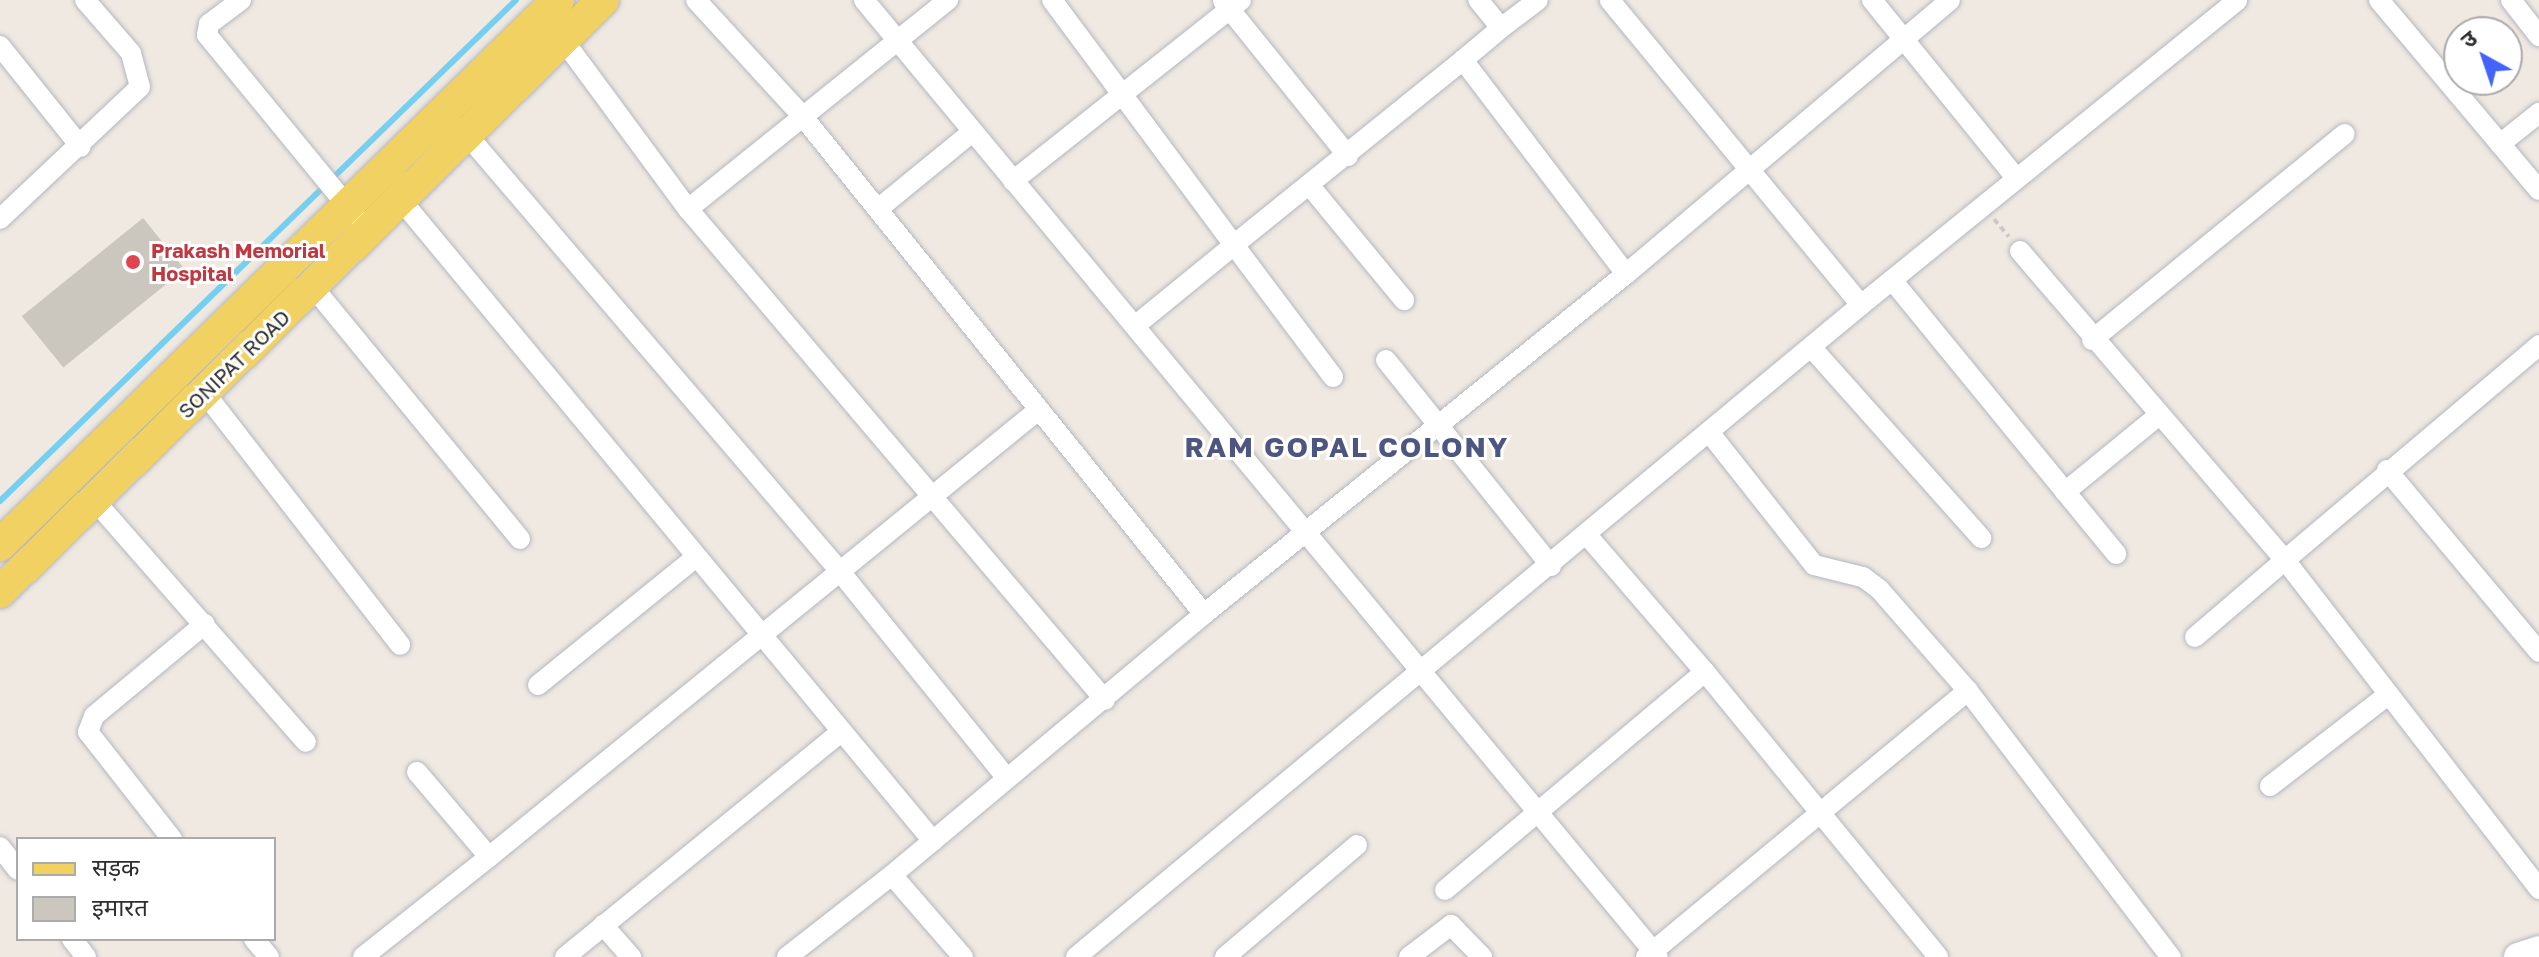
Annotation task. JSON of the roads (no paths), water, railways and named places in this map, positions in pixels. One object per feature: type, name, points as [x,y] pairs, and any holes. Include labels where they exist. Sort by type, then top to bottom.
[{"type":"main road","name":"SONIPAT ROAD","points":[[0,545],[558,0]]},
{"type":"main road","name":"SONIPAT ROAD","points":[[0,592],[468,136],[603,0]]},
{"type":"main road","points":[[2518,957],[2539,950]]},
{"type":"street","points":[[0,219],[134,96],[141,75],[131,53],[85,0]]},
{"type":"street","points":[[241,0],[209,24],[207,35],[347,208],[371,229]]},
{"type":"street","points":[[696,0],[804,118],[1036,412],[1204,614]]},
{"type":"street","points":[[864,0],[1136,325],[1305,534],[1424,672],[1652,955],[1968,691]]},
{"type":"street","points":[[688,209],[948,0]]},
{"type":"street","points":[[1052,0],[1333,377]]},
{"type":"street","points":[[1478,0],[1501,28]]},
{"type":"street","points":[[1136,325],[1538,0]]},
{"type":"street","points":[[1610,0],[1861,305]]},
{"type":"street","points":[[1872,0],[2017,179]]},
{"type":"street","points":[[787,957],[1105,700],[1204,614],[1440,427],[1626,274],[1950,0]]},
{"type":"street","points":[[1076,957],[1424,672],[1861,305],[2237,0]]},
{"type":"street","points":[[2379,0],[2539,190]]},
{"type":"street","points":[[2511,0],[2539,36]]},
{"type":"street","points":[[1013,181],[1123,98],[1231,3],[1348,156]]},
{"type":"street","points":[[564,41],[688,209],[932,492],[1105,700]]},
{"type":"street","points":[[0,46],[81,147]]},
{"type":"street","points":[[1463,60],[1626,274]]},
{"type":"street","points":[[2500,144],[2539,113]]},
{"type":"street","points":[[878,209],[972,132]]},
{"type":"street","points":[[2092,340],[2345,134]]},
{"type":"street","points":[[468,136],[838,569],[1006,777]]},
{"type":"street","points":[[1310,186],[1404,300]]},
{"type":"street","points":[[401,200],[933,841]]},
{"type":"street","points":[[2020,251],[2092,340],[2285,560],[2539,889]]},
{"type":"street","points":[[1892,280],[2116,554]]},
{"type":"street","points":[[313,287],[520,539]]},
{"type":"street","points":[[2195,637],[2387,470],[2539,345]]},
{"type":"street","points":[[1811,347],[1981,538]]},
{"type":"street","points":[[1386,360],[1551,566]]},
{"type":"street","points":[[204,392],[400,645]]},
{"type":"street","points":[[363,957],[489,857],[760,630],[1036,412]]},
{"type":"street","points":[[2065,492],[2158,416]]},
{"type":"street","points":[[1709,432],[1814,565],[1863,577],[1880,590],[1968,691],[2171,957]]},
{"type":"street","points":[[2387,470],[2539,652]]},
{"type":"street","points":[[95,501],[306,742]]},
{"type":"street","points":[[1587,535],[1824,811],[1938,957]]},
{"type":"street","points":[[538,685],[696,557]]},
{"type":"street","points":[[170,837],[88,732],[94,716],[205,624]]},
{"type":"street","points":[[1445,890],[1705,672]]},
{"type":"street","points":[[2270,786],[2389,694]]},
{"type":"street","points":[[565,957],[841,732]]},
{"type":"street","points":[[417,772],[489,857]]},
{"type":"street","points":[[1225,957],[1357,845]]},
{"type":"street","points":[[0,847],[16,867]]},
{"type":"street","points":[[892,875],[963,957]]},
{"type":"street","points":[[603,925],[631,957]]},
{"type":"street","points":[[1409,957],[1451,925],[1482,957]]},
{"type":"street","points":[[74,941],[86,957]]},
{"type":"street","points":[[256,941],[269,957]]},
{"type":"waterway","points":[[0,501],[516,0]]},
{"type":"place","name":"Prakash Memorial Hospital","points":[[133,262]]},
{"type":"district","name":"RAM GOPAL COLONY","points":[[1347,447]]}]
